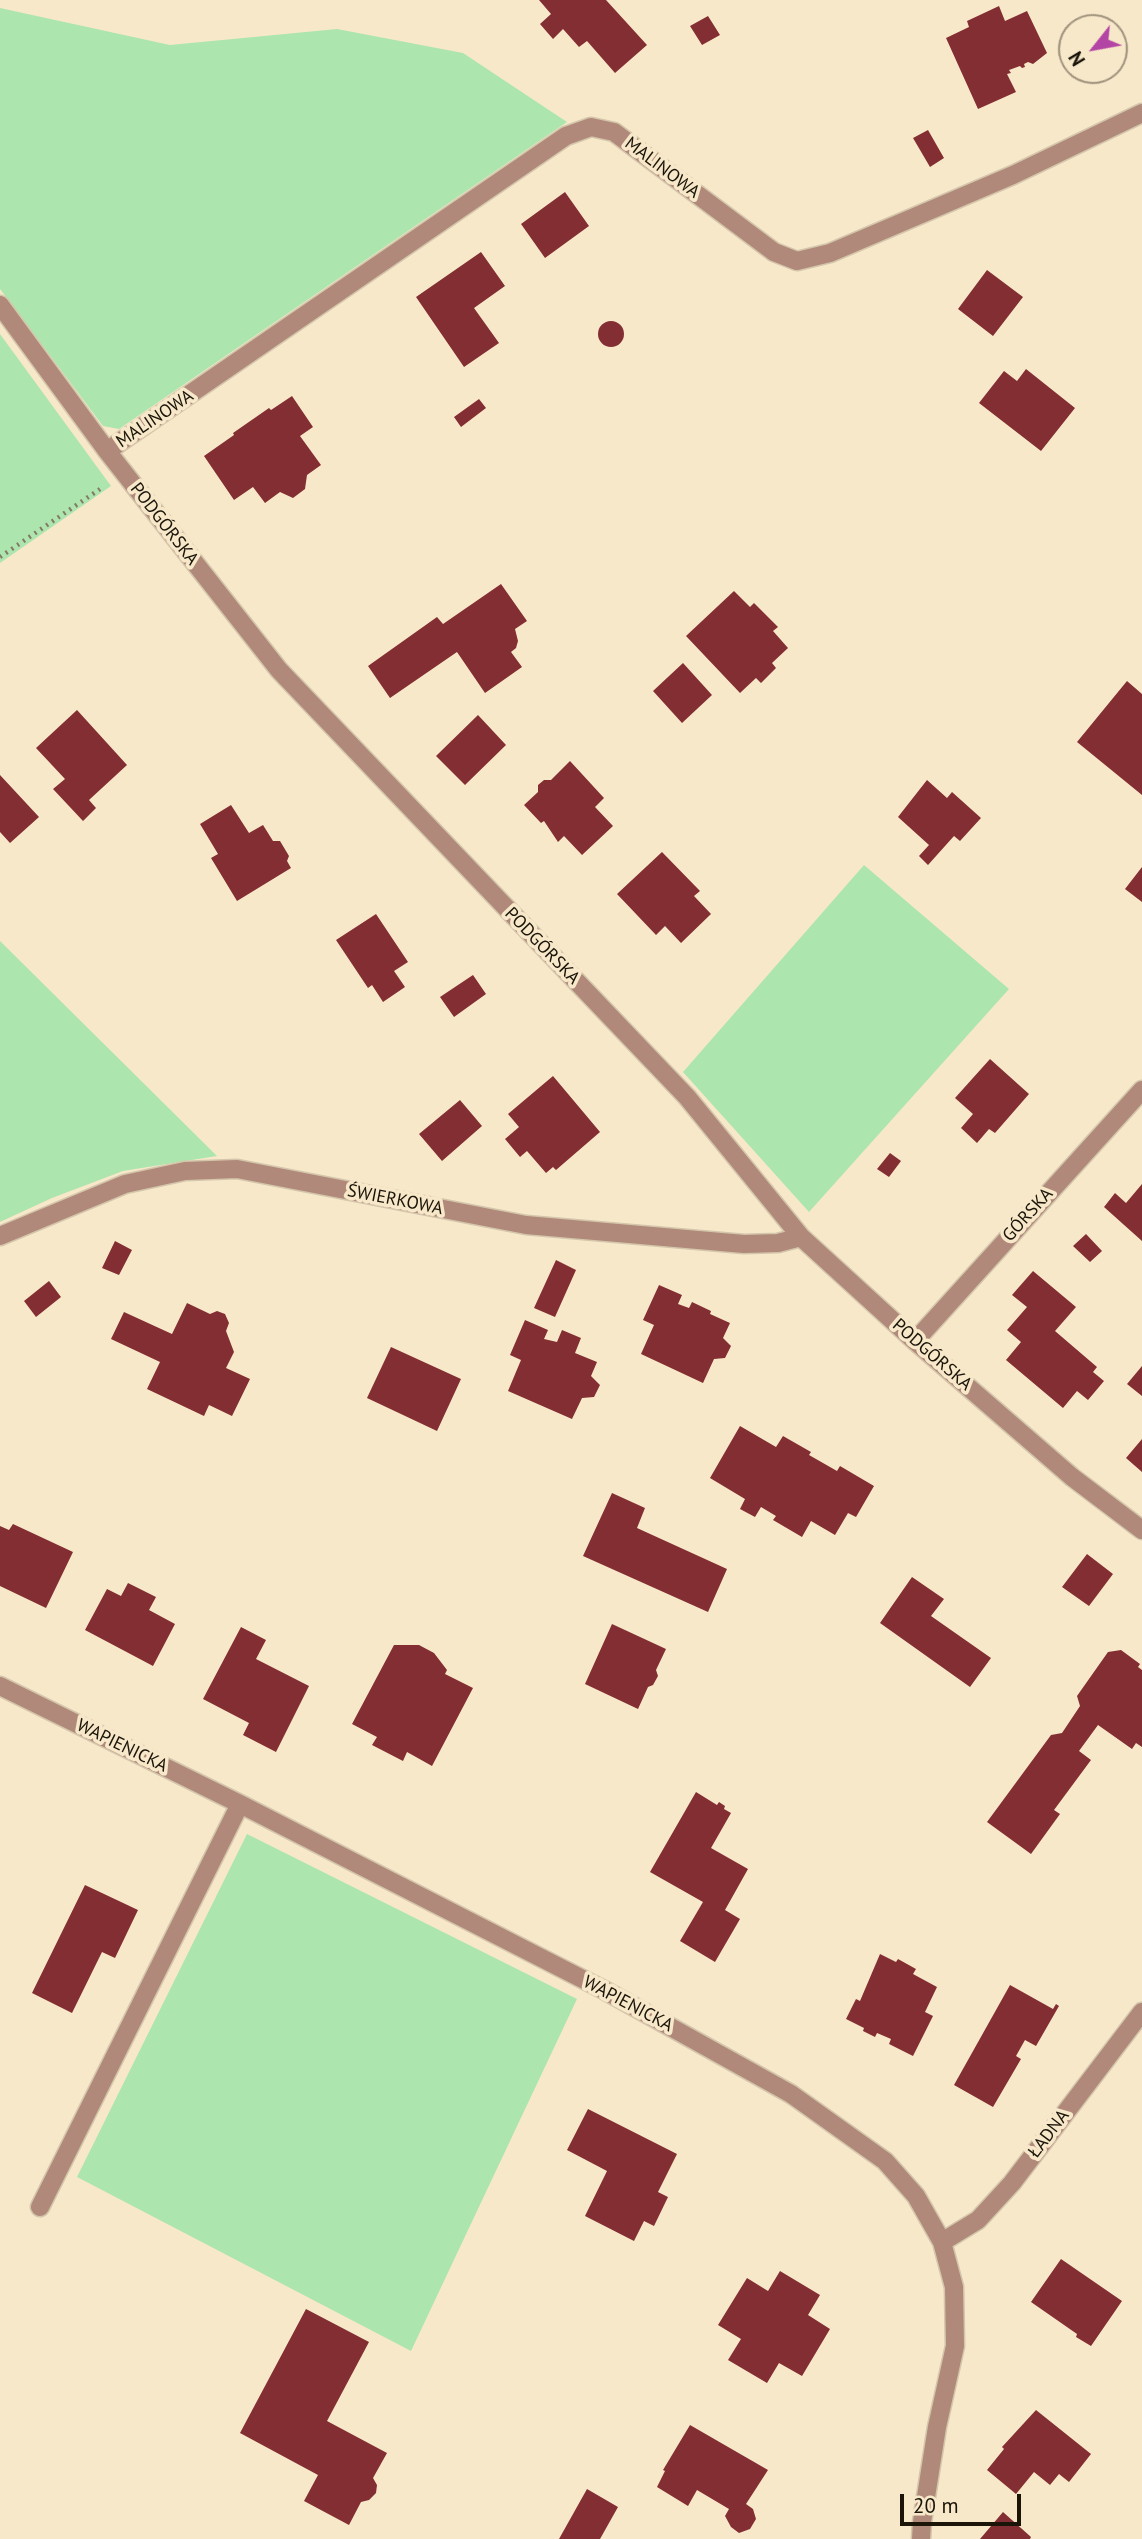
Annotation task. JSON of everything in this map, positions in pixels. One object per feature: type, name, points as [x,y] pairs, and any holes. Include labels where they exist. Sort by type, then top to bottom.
[{"type":"street","name":"MALINOWA","points":[[107,451],[566,136],[591,127],[614,132],[774,252],[797,261],[830,253],[1013,175],[1142,113]]},
{"type":"street","name":"PODGÓRSKA","points":[[0,306],[107,451],[279,670],[687,1097],[802,1237],[1072,1477],[1142,1530]]},
{"type":"street","name":"GÓRSKA","points":[[915,1340],[1142,1090]]},
{"type":"street","name":"ŚWIERKOWA","points":[[0,1236],[125,1184],[185,1171],[237,1169],[526,1225],[744,1244],[778,1243],[802,1237]]},
{"type":"street","name":"WAPIENICKA","points":[[0,1686],[240,1804],[604,1990],[791,2094],[885,2161],[916,2196],[942,2242],[954,2287],[955,2346],[937,2427],[921,2539]]},
{"type":"street","points":[[40,2207],[240,1804]]},
{"type":"street","name":"ŁADNA","points":[[942,2242],[978,2220],[1012,2183],[1142,2012]]},
{"type":"path","points":[[0,557],[124,473]]},
{"type":"green space","points":[[0,8],[170,45],[337,29],[463,53],[567,122],[119,429],[103,426],[0,289]]},
{"type":"green space","points":[[0,334],[111,486],[0,563]]},
{"type":"green space","points":[[864,865],[1009,989],[809,1212],[683,1072]]},
{"type":"green space","points":[[0,941],[217,1156],[123,1171],[52,1198],[0,1222]]},
{"type":"green space","points":[[247,1834],[577,1999],[411,2351],[77,2177]]},
{"type":"building","points":[[539,0],[606,0],[647,45],[615,73],[587,41],[579,47],[563,29],[553,39],[540,24],[551,14]]},
{"type":"building","points":[[999,6],[1005,21],[1027,11],[1047,53],[1033,64],[1028,62],[1024,64],[1025,67],[1009,70],[1011,73],[1007,74],[1016,92],[978,109],[946,38],[969,27],[967,21]]},
{"type":"building","points":[[708,16],[720,35],[702,45],[690,26]]},
{"type":"building","points":[[928,130],[944,158],[930,167],[913,138]]},
{"type":"building","points":[[565,192],[589,226],[545,258],[521,224]]},
{"type":"building","points":[[481,252],[505,286],[474,308],[499,343],[464,367],[416,297]]},
{"type":"building","points":[[987,270],[1023,297],[993,336],[958,309]]},
{"type":"building","points":[[611,321],[620,325],[624,334],[620,343],[611,347],[602,343],[598,334],[602,325]]},
{"type":"building","points":[[1026,369],[1075,408],[1041,451],[979,403],[1004,371],[1017,381]]},
{"type":"building","points":[[292,396],[313,427],[300,436],[321,465],[307,475],[305,489],[293,498],[280,492],[265,503],[253,487],[234,500],[204,456],[269,408],[271,410]]},
{"type":"building","points":[[479,399],[486,408],[461,427],[454,417]]},
{"type":"building","points":[[501,584],[527,621],[515,629],[518,641],[511,652],[522,667],[485,693],[457,652],[390,698],[368,666],[437,617],[443,624]]},
{"type":"building","points":[[734,591],[750,607],[754,603],[778,627],[773,631],[788,648],[772,663],[776,668],[761,683],[756,678],[740,693],[686,636]]},
{"type":"building","points":[[683,663],[712,695],[682,723],[653,691]]},
{"type":"building","points":[[1127,681],[1142,694],[1142,795],[1077,742]]},
{"type":"building","points":[[77,710],[127,765],[89,800],[96,808],[83,821],[53,789],[65,779],[36,748]]},
{"type":"building","points":[[478,715],[506,745],[465,785],[436,756]]},
{"type":"building","points":[[570,761],[604,798],[595,807],[613,826],[582,855],[564,836],[558,842],[544,821],[541,823],[524,805],[538,792],[538,785],[544,780],[551,780]]},
{"type":"building","points":[[0,775],[39,817],[10,843],[0,832]]},
{"type":"building","points":[[927,780],[947,798],[952,792],[981,818],[960,841],[954,836],[928,865],[919,856],[929,845],[898,817]]},
{"type":"building","points":[[231,805],[249,833],[263,825],[273,841],[280,841],[289,856],[287,861],[291,868],[237,901],[211,858],[218,854],[200,824]]},
{"type":"building","points":[[662,852],[700,891],[694,896],[711,914],[681,943],[665,926],[656,935],[617,894]]},
{"type":"building","points":[[1142,867],[1142,902],[1125,889]]},
{"type":"building","points":[[376,914],[408,962],[394,971],[405,987],[383,1002],[372,985],[368,988],[336,940]]},
{"type":"building","points":[[473,975],[486,994],[454,1017],[440,997]]},
{"type":"building","points":[[990,1059],[1029,1094],[995,1133],[989,1129],[977,1143],[961,1128],[973,1114],[955,1098]]},
{"type":"building","points":[[553,1076],[600,1132],[556,1170],[553,1167],[546,1173],[527,1151],[520,1157],[505,1139],[519,1127],[508,1114]]},
{"type":"building","points":[[460,1100],[482,1126],[442,1161],[419,1134]]},
{"type":"building","points":[[890,1153],[901,1161],[889,1177],[877,1169]]},
{"type":"building","points":[[1142,1184],[1142,1241],[1104,1207],[1115,1193],[1126,1203]]},
{"type":"building","points":[[1086,1234],[1102,1251],[1090,1262],[1073,1246]]},
{"type":"building","points":[[115,1241],[132,1250],[119,1275],[102,1268]]},
{"type":"building","points":[[556,1260],[576,1270],[555,1317],[534,1308]]},
{"type":"building","points":[[1033,1271],[1076,1307],[1055,1331],[1097,1367],[1093,1372],[1104,1381],[1088,1400],[1077,1391],[1063,1408],[1006,1360],[1021,1342],[1007,1330],[1027,1307],[1012,1295]]},
{"type":"building","points":[[49,1281],[61,1297],[36,1317],[24,1301]]},
{"type":"building","points":[[659,1285],[682,1295],[678,1304],[689,1308],[692,1302],[730,1323],[723,1338],[731,1346],[725,1358],[714,1359],[703,1383],[641,1354],[654,1325],[643,1320]]},
{"type":"building","points":[[187,1303],[210,1314],[217,1311],[225,1314],[229,1323],[226,1331],[234,1352],[226,1368],[250,1379],[232,1416],[209,1405],[204,1416],[147,1389],[160,1362],[111,1339],[124,1312],[172,1334]]},
{"type":"building","points":[[525,1320],[548,1330],[544,1339],[557,1342],[562,1330],[581,1338],[575,1353],[597,1362],[591,1376],[600,1385],[594,1397],[582,1398],[572,1419],[508,1391],[521,1360],[510,1355]]},
{"type":"building","points":[[391,1347],[461,1379],[437,1431],[367,1398]]},
{"type":"building","points":[[1142,1366],[1142,1396],[1127,1384]]},
{"type":"building","points":[[740,1426],[776,1447],[783,1436],[837,1471],[840,1466],[874,1486],[856,1517],[848,1513],[835,1535],[811,1521],[802,1537],[773,1520],[776,1516],[761,1507],[755,1517],[740,1509],[745,1499],[710,1478]]},
{"type":"building","points":[[1142,1439],[1142,1472],[1126,1458]]},
{"type":"building","points":[[612,1493],[645,1508],[637,1528],[727,1569],[708,1612],[583,1556]]},
{"type":"building","points":[[13,1524],[73,1552],[46,1608],[0,1586],[0,1526],[9,1530]]},
{"type":"building","points":[[1087,1554],[1113,1574],[1089,1606],[1062,1587]]},
{"type":"building","points":[[912,1577],[944,1599],[931,1616],[991,1658],[970,1687],[880,1623]]},
{"type":"building","points":[[128,1583],[156,1597],[149,1610],[175,1624],[153,1666],[85,1630],[107,1589],[121,1596]]},
{"type":"building","points":[[612,1624],[666,1649],[656,1670],[658,1676],[653,1685],[648,1687],[638,1709],[585,1684]]},
{"type":"building","points":[[241,1627],[266,1640],[256,1659],[309,1686],[276,1752],[243,1735],[249,1723],[203,1699]]},
{"type":"building","points":[[394,1645],[419,1645],[434,1653],[447,1670],[445,1674],[473,1688],[432,1766],[407,1752],[403,1761],[372,1745],[377,1737],[352,1724]]},
{"type":"building","points":[[1121,1650],[1140,1664],[1138,1667],[1142,1670],[1142,1747],[1136,1743],[1132,1749],[1098,1725],[1079,1751],[1091,1760],[1054,1810],[1060,1814],[1031,1854],[987,1822],[1051,1735],[1062,1733],[1080,1706],[1077,1696],[1108,1652]]},
{"type":"building","points":[[696,1792],[717,1805],[719,1802],[731,1813],[711,1848],[748,1869],[725,1910],[740,1919],[715,1962],[680,1941],[703,1902],[650,1872]]},
{"type":"building","points":[[85,1885],[138,1910],[115,1958],[102,1952],[72,2013],[32,1993]]},
{"type":"building","points":[[880,1954],[896,1962],[898,1959],[916,1969],[913,1974],[937,1987],[925,2012],[933,2016],[913,2056],[889,2044],[891,2039],[877,2033],[875,2037],[846,2019],[856,1999],[860,2001]]},
{"type":"building","points":[[1010,1985],[1053,2009],[1056,2004],[1059,2006],[1036,2046],[1025,2040],[1016,2056],[1021,2059],[993,2107],[954,2085]]},
{"type":"building","points":[[588,2109],[677,2154],[658,2192],[668,2197],[654,2226],[644,2221],[634,2241],[585,2216],[607,2171],[567,2150]]},
{"type":"building","points":[[1061,2259],[1122,2301],[1091,2346],[1031,2302]]},
{"type":"building","points":[[780,2271],[820,2295],[808,2315],[830,2329],[802,2376],[779,2363],[767,2383],[728,2360],[741,2339],[718,2325],[747,2278],[768,2291]]},
{"type":"building","points":[[306,2309],[369,2342],[327,2421],[387,2453],[373,2478],[377,2485],[376,2493],[369,2500],[361,2502],[349,2525],[304,2501],[318,2475],[240,2433]]},
{"type":"building","points":[[1036,2410],[1091,2454],[1069,2482],[1059,2474],[1050,2485],[1034,2472],[1016,2494],[987,2470],[1004,2449],[1002,2447]]},
{"type":"building","points":[[690,2425],[768,2470],[746,2504],[753,2509],[756,2519],[750,2529],[739,2533],[731,2527],[725,2516],[729,2509],[697,2490],[688,2506],[657,2487],[665,2471],[663,2470]]},
{"type":"building","points":[[587,2489],[618,2507],[600,2539],[559,2539]]},
{"type":"building","points":[[1003,2512],[1031,2537],[1030,2539],[980,2539]]}]
